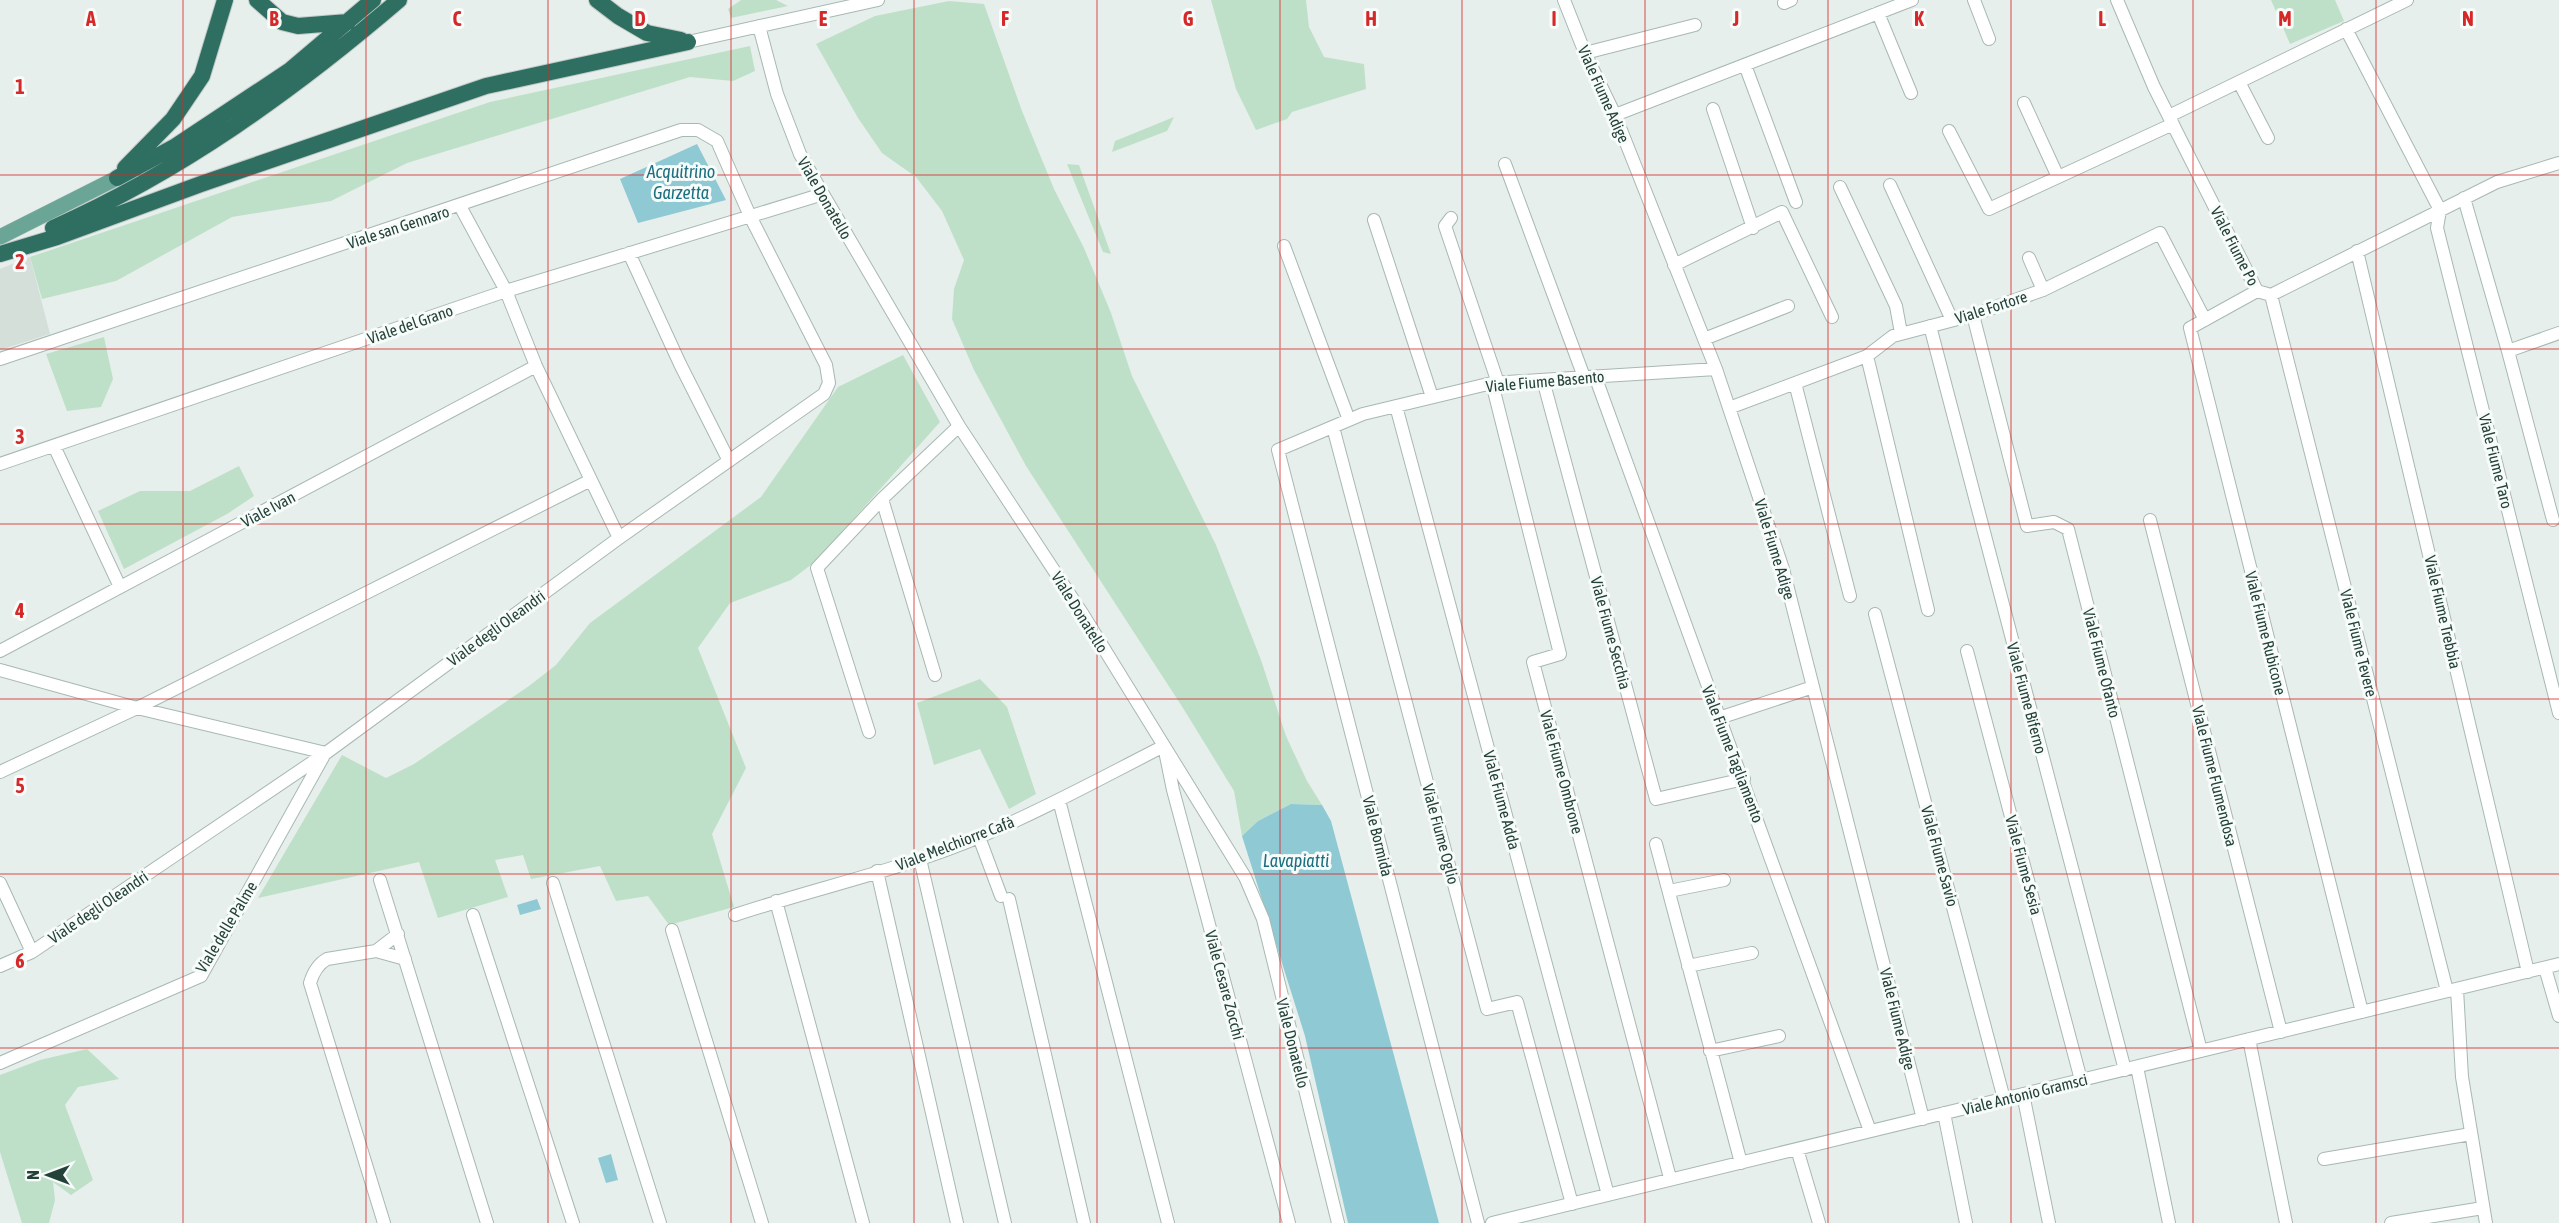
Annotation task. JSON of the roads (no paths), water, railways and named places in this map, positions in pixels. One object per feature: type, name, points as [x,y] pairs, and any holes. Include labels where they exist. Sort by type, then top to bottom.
[{"type":"highway","points":[[117,178],[172,119],[202,76],[225,0]]},
{"type":"highway","points":[[257,0],[282,22],[298,26],[348,22]]},
{"type":"highway","points":[[117,178],[176,146],[290,71],[373,0]]},
{"type":"highway","points":[[0,252],[101,205],[179,162],[243,122],[399,0]]},
{"type":"highway","points":[[597,0],[647,33],[687,42]]},
{"type":"highway","points":[[0,252],[57,237],[201,184],[486,86],[687,42]]},
{"type":"main road","points":[[0,237],[117,178]]},
{"type":"street","points":[[687,42],[878,0]]},
{"type":"street","name":"Viale Fiume Adige","points":[[1564,0],[1585,53],[1615,115],[1716,369],[1783,569],[1923,1119]]},
{"type":"street","points":[[1615,115],[1912,0]]},
{"type":"street","points":[[1974,0],[1989,39]]},
{"type":"street","name":"Viale Fiume Po","points":[[2117,0],[2171,120],[2257,291],[2271,294],[2497,182],[2559,163]]},
{"type":"street","points":[[1949,131],[1989,209],[2058,177],[2240,82],[2407,0]]},
{"type":"street","points":[[1878,13],[1911,93]]},
{"type":"street","points":[[1585,53],[1695,25]]},
{"type":"street","name":"Viale Donatello","points":[[759,26],[777,94],[800,154],[959,426],[1082,613],[1245,877],[1263,919],[1338,1223]]},
{"type":"street","points":[[2346,29],[2440,210]]},
{"type":"street","points":[[1745,65],[1796,202]]},
{"type":"street","points":[[2240,82],[2268,138]]},
{"type":"street","points":[[2024,103],[2058,177]]},
{"type":"street","points":[[1713,109],[1753,228]]},
{"type":"street","name":"Viale san Gennaro","points":[[0,359],[460,207],[681,130],[698,130],[717,141],[750,216]]},
{"type":"street","name":"Viale Fiume Tagliamento","points":[[1505,164],[1744,779],[1870,1131]]},
{"type":"street","points":[[1890,185],[1952,320]]},
{"type":"street","points":[[1840,187],[1896,306],[1901,333]]},
{"type":"street","name":"Viale del Grano","points":[[0,464],[506,291],[823,194]]},
{"type":"street","points":[[2464,198],[2553,520]]},
{"type":"street","points":[[460,207],[506,291],[536,366],[619,538]]},
{"type":"street","name":"Viale Fiume Taro","points":[[2440,210],[2437,228],[2559,713]]},
{"type":"street","points":[[1674,265],[1782,212],[1832,317]]},
{"type":"street","name":"Viale degli Oleandri","points":[[0,966],[32,952],[326,753],[619,538],[824,394],[829,383],[826,365],[750,216]]},
{"type":"street","points":[[1451,218],[1445,226],[1495,383]]},
{"type":"street","points":[[1374,220],[1432,397]]},
{"type":"street","name":"Viale Fortore","points":[[1729,408],[1867,356],[1893,336],[1973,315],[2043,290],[2160,232],[2205,320]]},
{"type":"street","points":[[1284,246],[1349,420]]},
{"type":"street","name":"Viale Fiume Trebbia","points":[[2357,251],[2528,972]]},
{"type":"street","points":[[629,253],[680,364],[729,461]]},
{"type":"street","points":[[2030,258],[2043,290]]},
{"type":"street","points":[[2205,320],[2257,291]]},
{"type":"street","name":"Viale Fiume Tevere","points":[[2271,294],[2452,990],[2462,1077],[2486,1223]]},
{"type":"street","points":[[1704,339],[1788,306]]},
{"type":"street","name":"Viale Fiume Ofanto","points":[[1973,315],[2027,526],[2054,522],[2068,529],[2201,1051]]},
{"type":"street","name":"Viale Fiume Rubicone","points":[[2205,320],[2190,328],[2362,1012]]},
{"type":"street","name":"Viale Fiume Biferno","points":[[1930,326],[2131,1068],[2169,1223]]},
{"type":"street","points":[[2508,351],[2559,333]]},
{"type":"street","points":[[1867,356],[1928,610]]},
{"type":"street","name":"Viale Ivan","points":[[0,651],[536,366]]},
{"type":"street","name":"Viale Fiume Basento","points":[[1278,450],[1349,420],[1396,406],[1495,383],[1716,369]]},
{"type":"street","name":"Viale Fiume Secchia","points":[[1543,380],[1656,799],[1744,779]]},
{"type":"street","name":"Viale Fiume Ombrone","points":[[1495,383],[1560,654],[1533,662],[1670,1179]]},
{"type":"street","points":[[1795,383],[1850,596]]},
{"type":"street","name":"Viale Fiume Adda","points":[[1396,406],[1608,1195]]},
{"type":"street","points":[[869,732],[817,568],[882,499],[959,426]]},
{"type":"street","name":"Viale Fiume Oglio","points":[[1333,427],[1487,1009],[1517,1002],[1572,1204]]},
{"type":"street","points":[[54,446],[120,587]]},
{"type":"street","name":"Viale Bormida","points":[[1278,450],[1478,1223]]},
{"type":"street","points":[[0,772],[138,708],[591,480]]},
{"type":"street","points":[[882,499],[935,675]]},
{"type":"street","name":"Viale Fiume Flumendosa","points":[[2150,520],[2281,1032]]},
{"type":"street","name":"Viale FIume Savio","points":[[1875,614],[2004,1099]]},
{"type":"street","name":"Viale Fiume Sesia","points":[[1967,651],[2081,1080]]},
{"type":"street","points":[[0,670],[138,708],[326,753]]},
{"type":"street","points":[[1719,718],[1813,687]]},
{"type":"street","name":"Viale Melchiorre Cafà","points":[[735,915],[920,859],[979,837],[1059,800],[1164,746]]},
{"type":"street","name":"Viale Cesare Zocchi","points":[[1164,746],[1173,790],[1289,1223]]},
{"type":"street","name":"Viale delle Palme","points":[[0,1064],[201,976],[326,753]]},
{"type":"street","points":[[1059,800],[1168,1223]]},
{"type":"street","points":[[979,837],[1005,898],[1084,1223]]},
{"type":"street","points":[[1656,844],[1741,1163]]},
{"type":"street","points":[[920,859],[1005,1223]]},
{"type":"street","points":[[877,871],[957,1223]]},
{"type":"street","points":[[380,880],[487,1223]]},
{"type":"street","points":[[1669,891],[1724,880]]},
{"type":"street","points":[[0,883],[32,952]]},
{"type":"street","points":[[553,883],[660,1223]]},
{"type":"street","points":[[776,901],[863,1223]]},
{"type":"street","points":[[473,915],[573,1223]]},
{"type":"street","points":[[672,930],[762,1223]]},
{"type":"street","points":[[376,951],[398,934]]},
{"type":"street","points":[[384,1223],[310,983],[316,969],[327,959],[376,951],[405,959]]},
{"type":"street","points":[[1688,966],[1752,953]]},
{"type":"street","name":"Viale Antonio Gramsci","points":[[1492,1223],[2559,964]]},
{"type":"street","points":[[2545,968],[2559,1016]]},
{"type":"street","points":[[1710,1051],[1779,1036]]},
{"type":"street","points":[[2249,1039],[2286,1223]]},
{"type":"street","points":[[2023,1094],[2049,1223]]},
{"type":"street","points":[[1944,1113],[1966,1223]]},
{"type":"street","points":[[2324,1159],[2471,1134]]},
{"type":"street","points":[[1797,1149],[1819,1223]]},
{"type":"street","points":[[2391,1223],[2484,1208]]},
{"type":"water","name":"Acquitrino Garzetta","points":[[697,144],[726,200],[638,223],[620,179]]},
{"type":"water","name":"Lavapiatti","points":[[1291,804],[1322,805],[1331,821],[1439,1223],[1348,1223],[1305,1036],[1242,836],[1258,821]]},
{"type":"water","points":[[537,899],[541,909],[520,915],[517,905]]},
{"type":"water","points":[[611,1154],[618,1180],[606,1183],[598,1158]]}]
